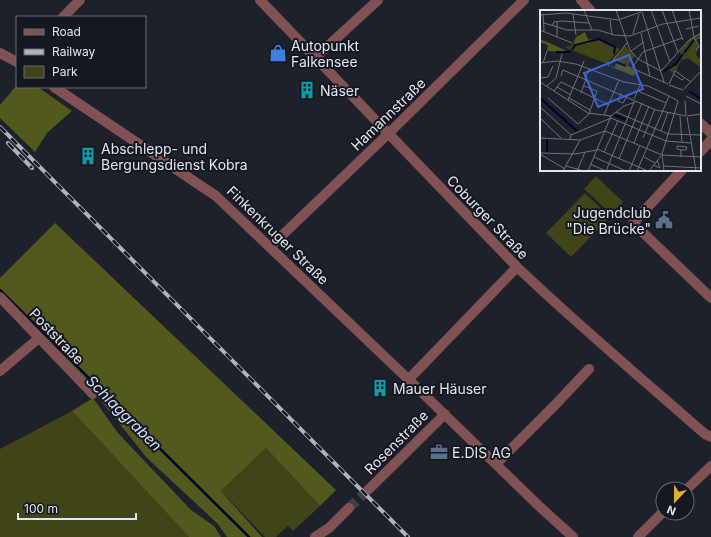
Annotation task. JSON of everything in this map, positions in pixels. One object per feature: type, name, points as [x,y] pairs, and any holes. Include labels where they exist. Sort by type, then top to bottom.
[{"type":"street","points":[[64,16],[80,0]]},
{"type":"street","name":"Coburger Straße","points":[[260,0],[545,294],[711,438]]},
{"type":"street","points":[[316,57],[378,0]]},
{"type":"street","name":"Hamannstraße","points":[[270,247],[389,133],[524,0]]},
{"type":"street","points":[[581,0],[590,10]]},
{"type":"street","points":[[0,54],[16,62]]},
{"type":"street","name":"Finkenkruger Straße","points":[[55,88],[216,196],[573,537]]},
{"type":"street","points":[[701,124],[711,133]]},
{"type":"street","points":[[701,151],[711,140]]},
{"type":"street","points":[[681,171],[633,223],[711,298]]},
{"type":"street","points":[[409,379],[517,266]]},
{"type":"street","name":"Poststraße","points":[[0,297],[37,340],[94,394]]},
{"type":"street","points":[[0,372],[37,340]]},
{"type":"street","points":[[496,464],[589,369]]},
{"type":"street","name":"Rosenstraße","points":[[368,490],[445,414]]},
{"type":"street","points":[[695,481],[711,466]]},
{"type":"street","points":[[315,537],[329,528],[349,508]]},
{"type":"street","points":[[638,537],[655,520]]},
{"type":"green space","points":[[16,86],[16,88],[39,88],[72,111],[47,133],[35,152],[0,118],[0,105]]},
{"type":"green space","points":[[596,176],[623,202],[611,214],[584,189]]},
{"type":"green space","points":[[585,193],[610,217],[571,257],[546,233]]},
{"type":"green space","points":[[55,223],[336,490],[320,506],[266,448],[221,491],[262,537],[227,537],[217,523],[147,458],[94,392],[0,296],[0,278]]},
{"type":"green space","points":[[93,398],[118,433],[191,510],[214,526],[221,537],[189,537],[72,411]]},
{"type":"green space","points":[[72,411],[189,537],[0,537],[0,449]]},
{"type":"green space","points":[[266,448],[320,506],[293,531],[288,526],[276,537],[265,537],[221,491]]},
{"type":"waterway","name":"Schlaggraben","points":[[0,290],[249,537]]},
{"type":"tunnel","points":[[349,508],[368,490]]},
{"type":"railway","points":[[0,127],[408,537]]},
{"type":"railway","points":[[8,143],[32,168]]},
{"type":"place","name":"Autopunkt Falkensee","points":[[278,53]]},
{"type":"place","name":"Näser","points":[[307,90]]},
{"type":"place","name":"Abschlepp- und Bergungsdienst Kobra","points":[[88,156]]},
{"type":"place","name":"Jugendclub \"Die Brücke\"","points":[[664,220]]},
{"type":"place","name":"Mauer Häuser","points":[[380,388]]},
{"type":"place","name":"E.DIS AG","points":[[439,452]]}]
